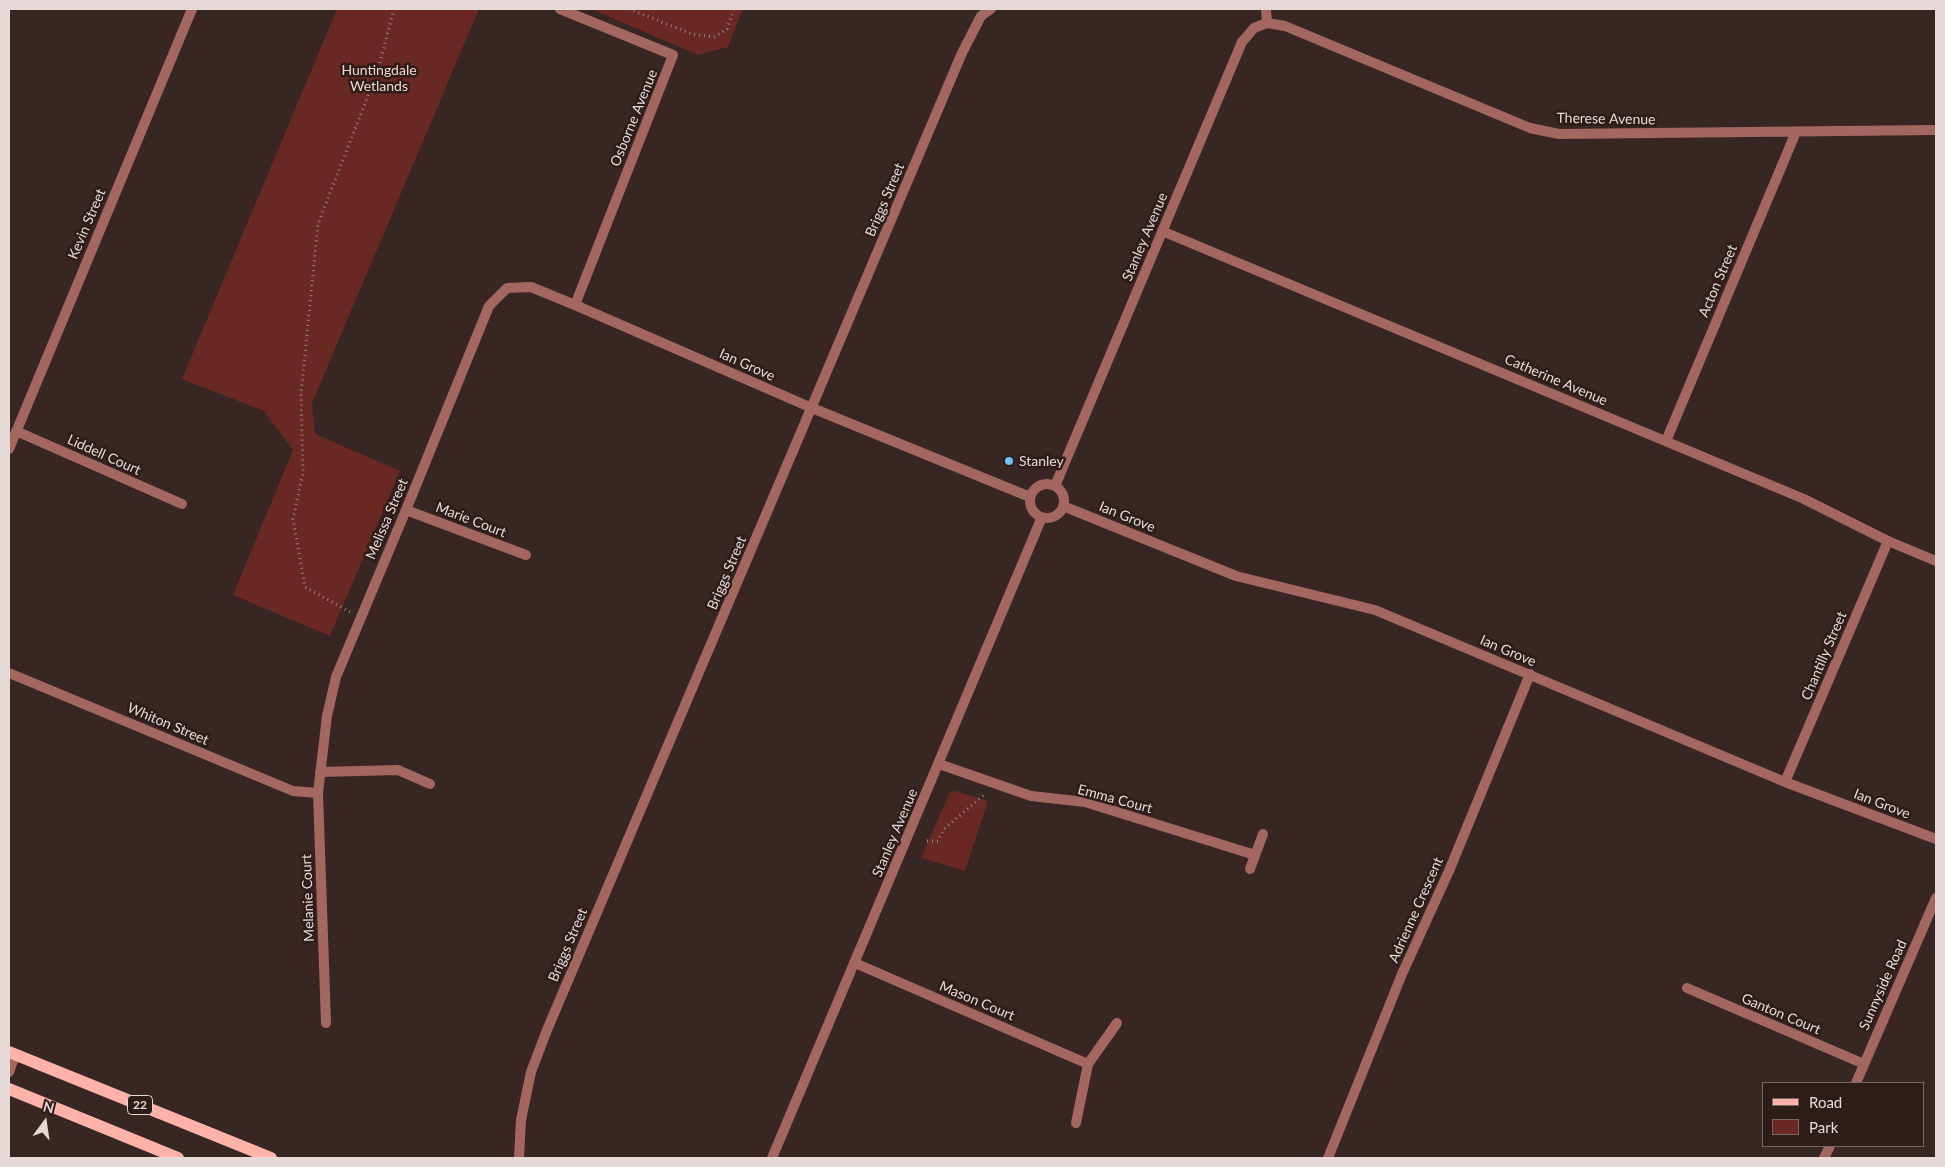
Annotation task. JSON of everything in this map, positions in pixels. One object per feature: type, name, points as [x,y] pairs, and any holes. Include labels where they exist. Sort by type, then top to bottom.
[{"type":"main road","name":"22","points":[[12,1054],[271,1158]]},
{"type":"main road","points":[[9,1089],[178,1158]]},
{"type":"street","name":"Kevin Street","points":[[9,449],[192,9]]},
{"type":"street","name":"Osborne Avenue","points":[[560,9],[673,56],[575,305]]},
{"type":"street","name":"Briggs Street","points":[[519,1158],[522,1120],[531,1072],[547,1030],[962,53],[981,16],[991,9]]},
{"type":"street","points":[[1266,9],[1267,23]]},
{"type":"street","name":"Therese Avenue","points":[[1267,23],[1285,26],[1530,128],[1559,134],[1936,130]]},
{"type":"street","name":"Stanley Avenue","points":[[1055,486],[1242,42],[1254,28],[1267,23]]},
{"type":"street","name":"Acton Street","points":[[1666,441],[1796,132]]},
{"type":"street","name":"Catherine Avenue","points":[[1162,231],[1804,499],[1936,561]]},
{"type":"street","name":"Ian Grove","points":[[507,288],[531,287],[812,408],[1030,497]]},
{"type":"street","name":"Melissa Street","points":[[320,772],[327,716],[336,677],[489,306],[507,288]]},
{"type":"street","name":"Liddell Court","points":[[16,431],[182,504]]},
{"type":"street","points":[[1042,485],[1055,486],[1063,496],[1063,506],[1057,515],[1047,518],[1042,517],[1032,510],[1030,497],[1036,488],[1042,485]]},
{"type":"street","name":"Ian Grove","points":[[1063,506],[1236,576],[1375,610],[1785,782],[1936,839]]},
{"type":"street","name":"Marie Court","points":[[406,510],[526,555]]},
{"type":"street","name":"Stanley Avenue","points":[[772,1158],[1042,517]]},
{"type":"street","name":"Chantilly Street","points":[[1785,782],[1888,540]]},
{"type":"street","name":"Whiton Street","points":[[9,673],[293,791],[318,793]]},
{"type":"street","name":"Adrienne Crescent","points":[[1328,1158],[1402,974],[1448,871],[1530,674]]},
{"type":"street","name":"Emma Court","points":[[939,764],[1031,796],[1085,802],[1254,855]]},
{"type":"street","points":[[320,772],[398,770],[430,784]]},
{"type":"street","name":"Melanie Court","points":[[320,772],[318,793],[326,1023]]},
{"type":"street","points":[[1250,869],[1263,834]]},
{"type":"street","name":"Sunnyside Road","points":[[1856,1082],[1936,898]]},
{"type":"street","name":"Mason Court","points":[[855,963],[1088,1064]]},
{"type":"street","name":"Ganton Court","points":[[1688,988],[1864,1064]]},
{"type":"street","points":[[1076,1123],[1088,1064],[1116,1023]]},
{"type":"street","points":[[9,1072],[12,1054]]},
{"type":"path","points":[[361,618],[305,587],[292,519],[303,472],[301,394],[318,224],[378,70],[394,9]]},
{"type":"path","points":[[629,9],[692,34],[714,37],[727,29],[734,9]]},
{"type":"path","points":[[927,841],[938,842],[944,830],[984,796]]},
{"type":"green space","name":"Huntingdale Wetlands","points":[[337,9],[479,9],[312,403],[315,434],[400,471],[330,636],[233,595],[293,450],[264,411],[182,379]]},
{"type":"green space","points":[[591,9],[743,9],[728,47],[698,55]]},
{"type":"green space","points":[[955,791],[988,801],[965,871],[921,858],[950,792]]},
{"type":"place","name":"Stanley","points":[[1009,461]]}]
